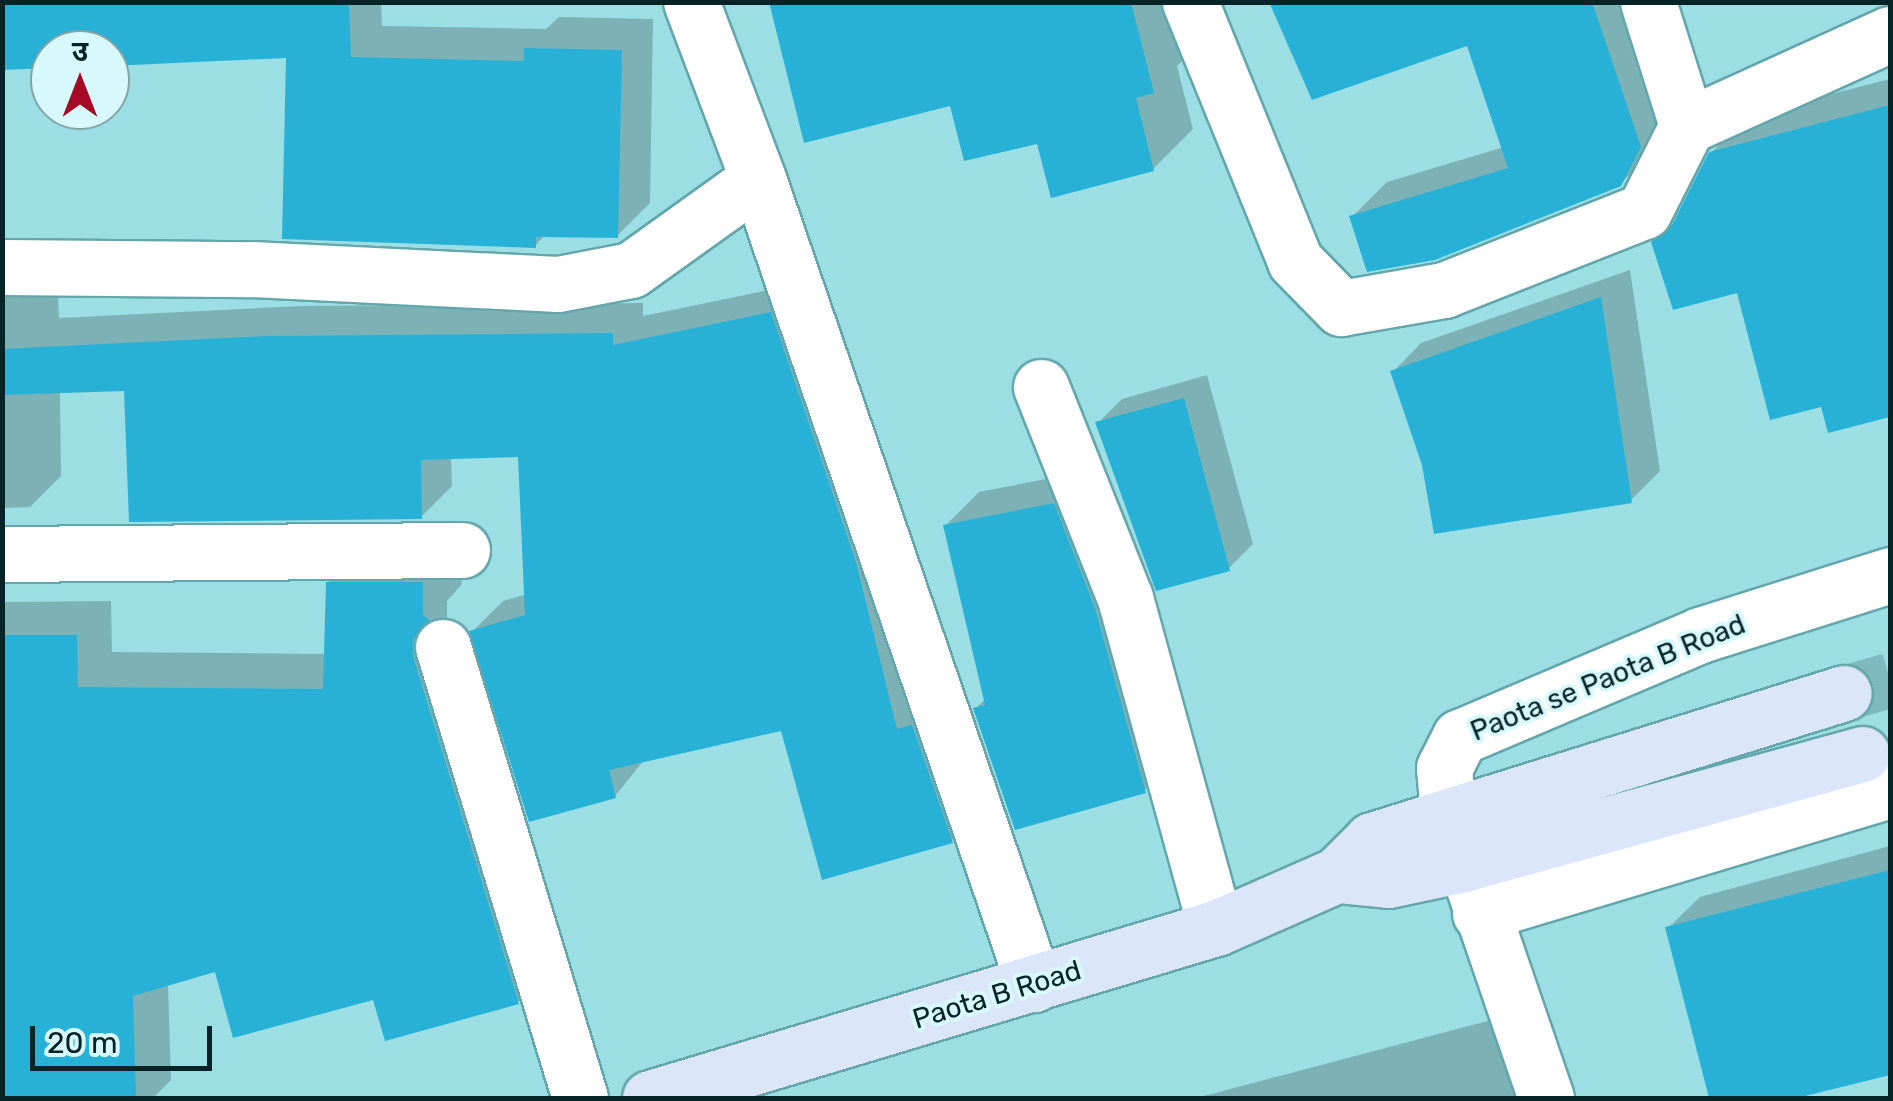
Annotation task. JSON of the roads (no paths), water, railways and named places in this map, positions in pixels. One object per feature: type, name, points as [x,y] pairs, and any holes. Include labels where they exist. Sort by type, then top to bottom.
[{"type":"street","points":[[691,2],[758,179],[1034,984]]},
{"type":"street","points":[[1190,2],[1295,261],[1341,308],[1444,290],[1644,211],[1686,126],[1890,34]]},
{"type":"street","points":[[1648,2],[1686,126]]},
{"type":"street","points":[[2,268],[252,269],[558,284],[631,270],[758,179]]},
{"type":"street","points":[[1040,387],[1125,598],[1216,928]]},
{"type":"street","points":[[2,554],[462,550]]},
{"type":"street","name":"Paota se Paota B Road","points":[[1546,1098],[1448,812],[1444,768],[1460,738],[1494,718],[1700,635],[1890,575]]},
{"type":"street","points":[[443,647],[580,1098]]},
{"type":"street","name":"Paota B Road","points":[[650,1098],[1216,928],[1338,874],[1372,840],[1448,812],[1844,693]]},
{"type":"street","points":[[1338,874],[1472,889],[1876,772]]},
{"type":"tunnel","points":[[1844,693],[1890,680]]}]
